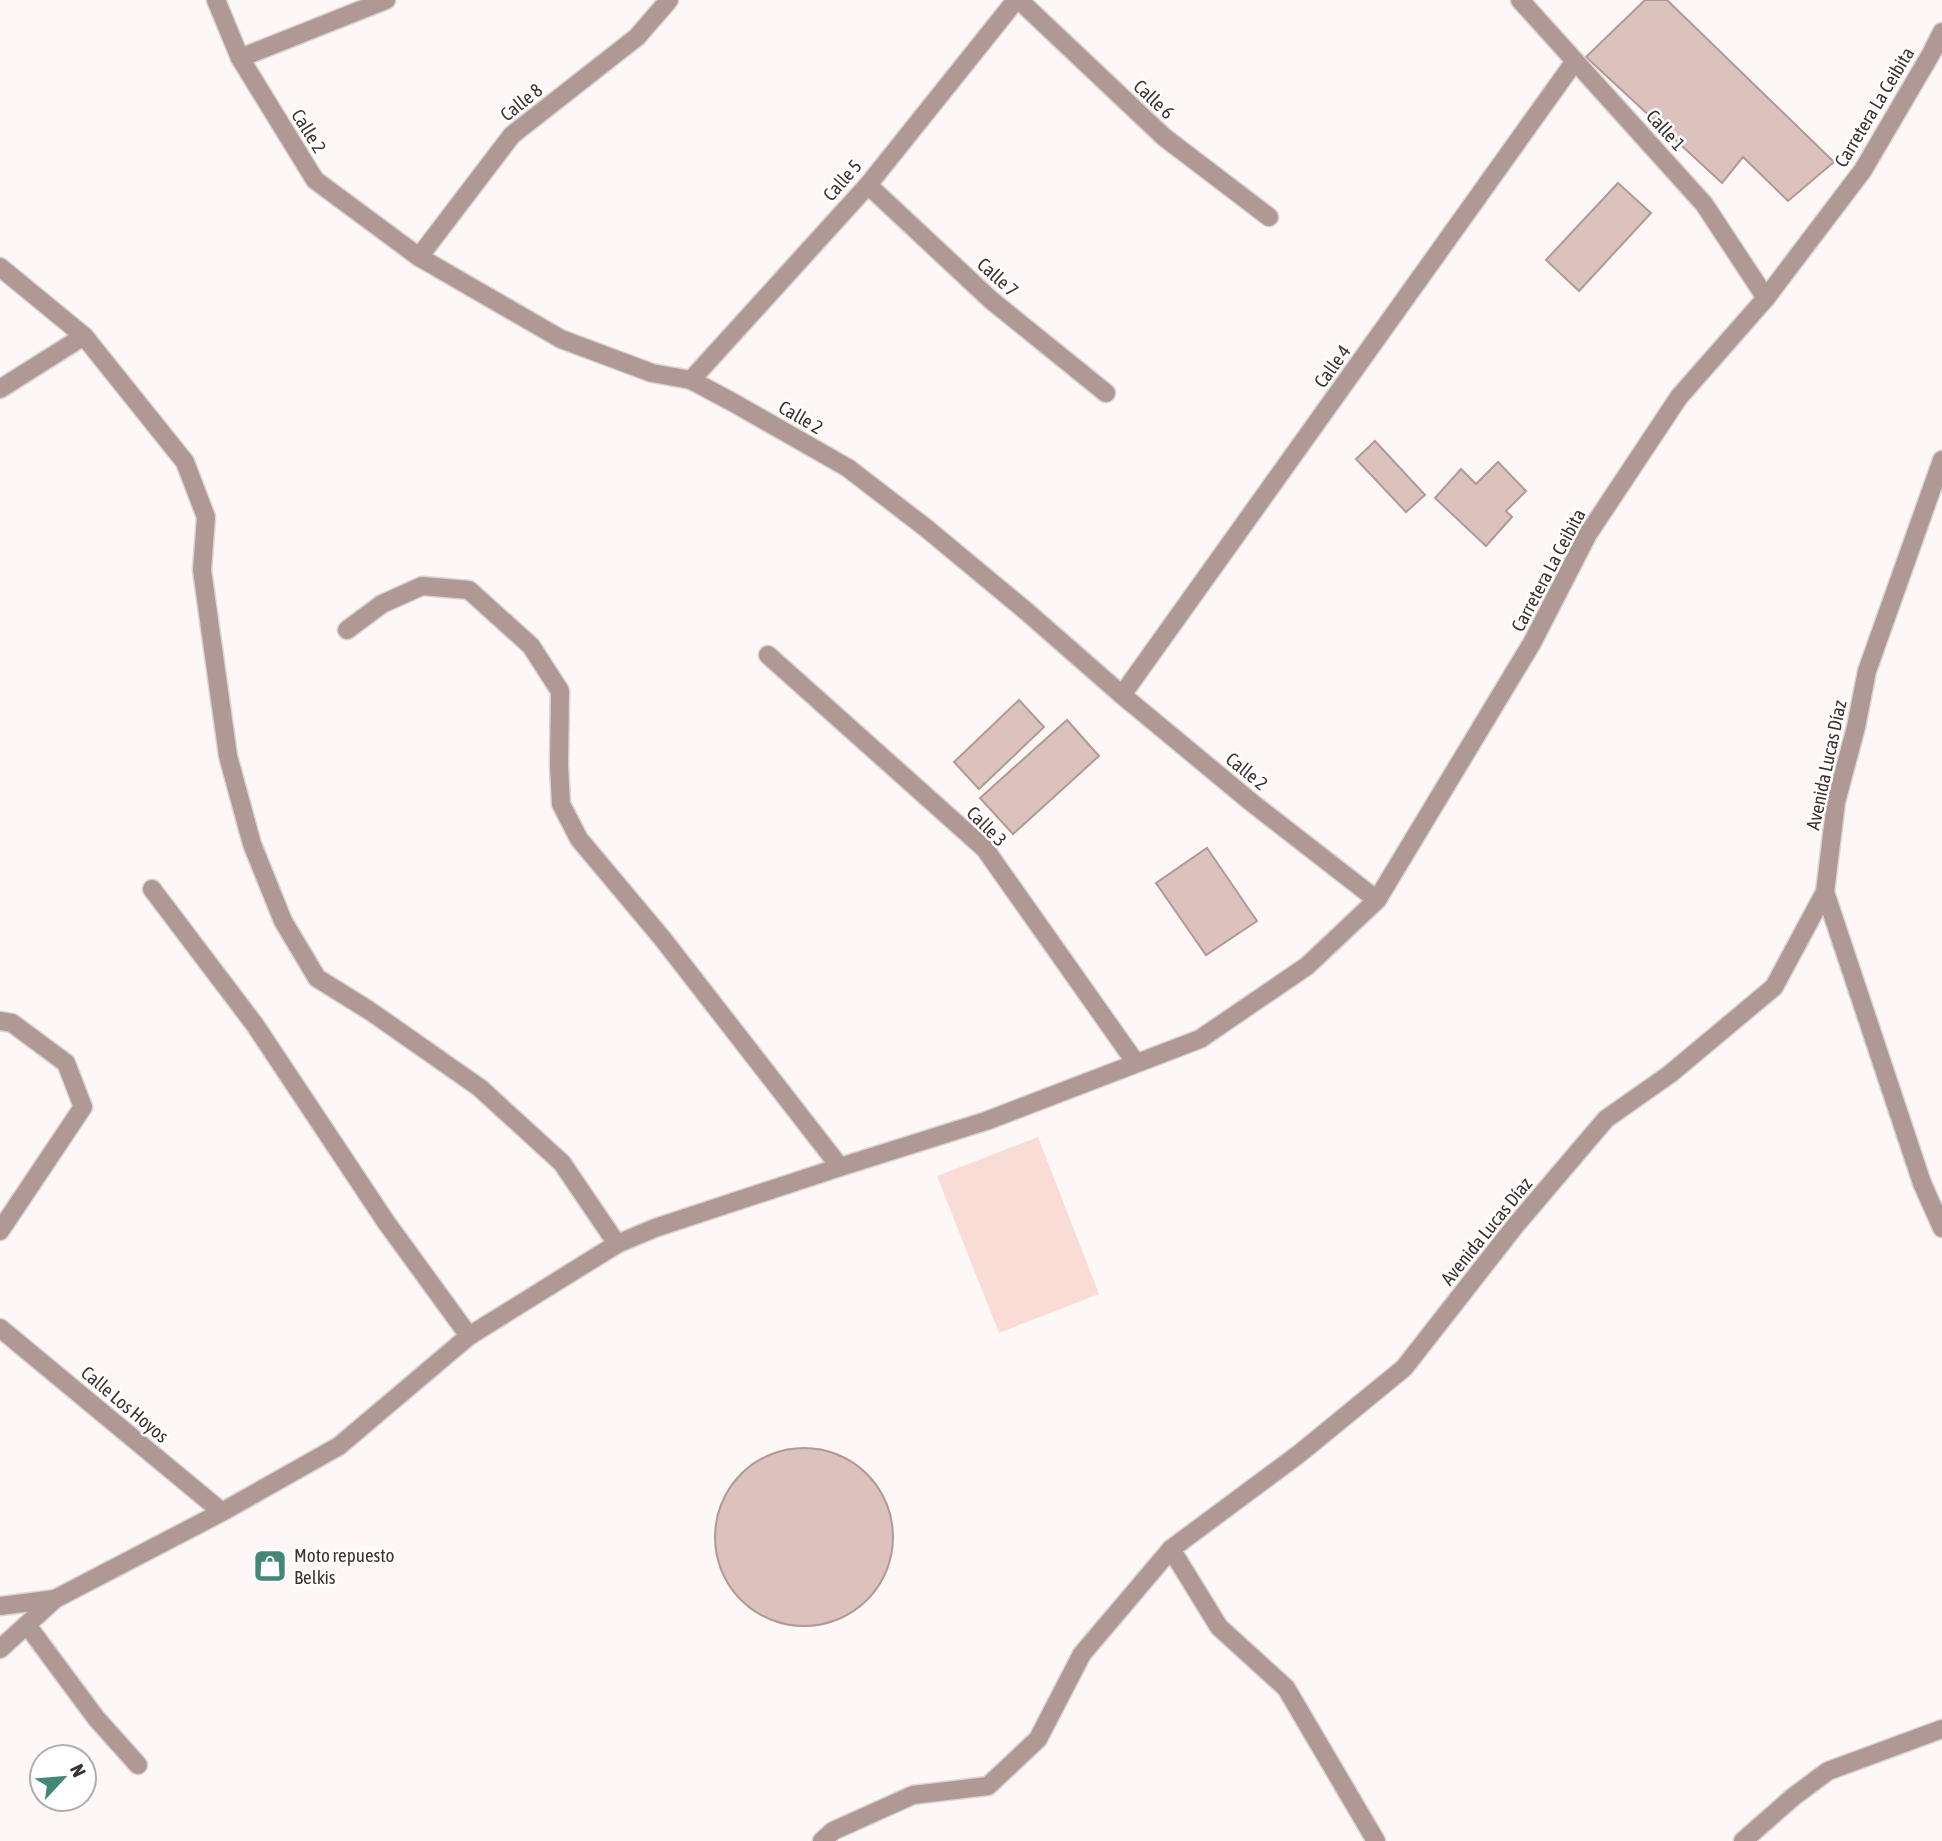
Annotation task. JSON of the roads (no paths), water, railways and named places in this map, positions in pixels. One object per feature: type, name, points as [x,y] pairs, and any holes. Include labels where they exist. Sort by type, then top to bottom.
[{"type":"street","name":"Calle 2","points":[[216,0],[240,58],[315,180],[419,257],[561,339],[652,373],[691,380],[848,468],[926,528],[1251,802],[1377,900]]},
{"type":"street","points":[[240,58],[386,0]]},
{"type":"street","name":"Calle 8","points":[[419,257],[512,135],[637,37],[669,0]]},
{"type":"street","name":"Calle 5","points":[[691,380],[867,185],[1018,0]]},
{"type":"street","name":"Calle 6","points":[[1018,0],[1164,137],[1269,217]]},
{"type":"street","name":"Calle 1","points":[[1521,0],[1704,204],[1766,298]]},
{"type":"street","name":"Carretera La Ceibita","points":[[55,1600],[222,1512],[339,1446],[469,1336],[617,1244],[655,1228],[986,1121],[1200,1039],[1307,966],[1377,900],[1532,643],[1588,534],[1679,397],[1766,298],[1863,170],[1942,32]]},
{"type":"street","name":"Calle 4","points":[[1122,695],[1575,61]]},
{"type":"street","name":"Calle 7","points":[[867,185],[991,300],[1106,393]]},
{"type":"street","points":[[0,267],[84,336],[186,462],[206,517],[202,570],[228,756],[252,844],[283,921],[317,978],[370,1011],[480,1088],[562,1163],[617,1244]]},
{"type":"street","points":[[0,389],[84,336]]},
{"type":"street","name":"Avenida Lucas Díaz","points":[[822,1841],[833,1831],[913,1795],[988,1786],[1038,1739],[1082,1654],[1171,1549],[1299,1454],[1404,1368],[1515,1226],[1606,1119],[1670,1074],[1774,987],[1825,892],[1836,802],[1857,727],[1867,671],[1942,460]]},
{"type":"street","points":[[347,630],[382,604],[422,586],[469,590],[531,646],[560,691],[561,804],[579,839],[662,938],[840,1167]]},
{"type":"street","name":"Calle 3","points":[[768,655],[985,849],[1136,1063]]},
{"type":"street","points":[[152,889],[255,1025],[386,1222],[469,1336]]},
{"type":"street","points":[[1825,892],[1922,1183],[1942,1228]]},
{"type":"street","points":[[0,1021],[12,1023],[66,1063],[83,1107],[0,1231]]},
{"type":"street","name":"Calle Los Hoyos","points":[[0,1328],[222,1512]]},
{"type":"street","points":[[1171,1549],[1219,1627],[1286,1688],[1376,1841]]},
{"type":"street","points":[[0,1606],[55,1600]]},
{"type":"street","points":[[0,1649],[55,1600]]},
{"type":"street","points":[[27,1625],[96,1718],[138,1765]]},
{"type":"street","points":[[1743,1841],[1793,1797],[1828,1772],[1942,1729]]},
{"type":"place","name":"Moto repuesto Belkis","points":[[270,1566]]}]
